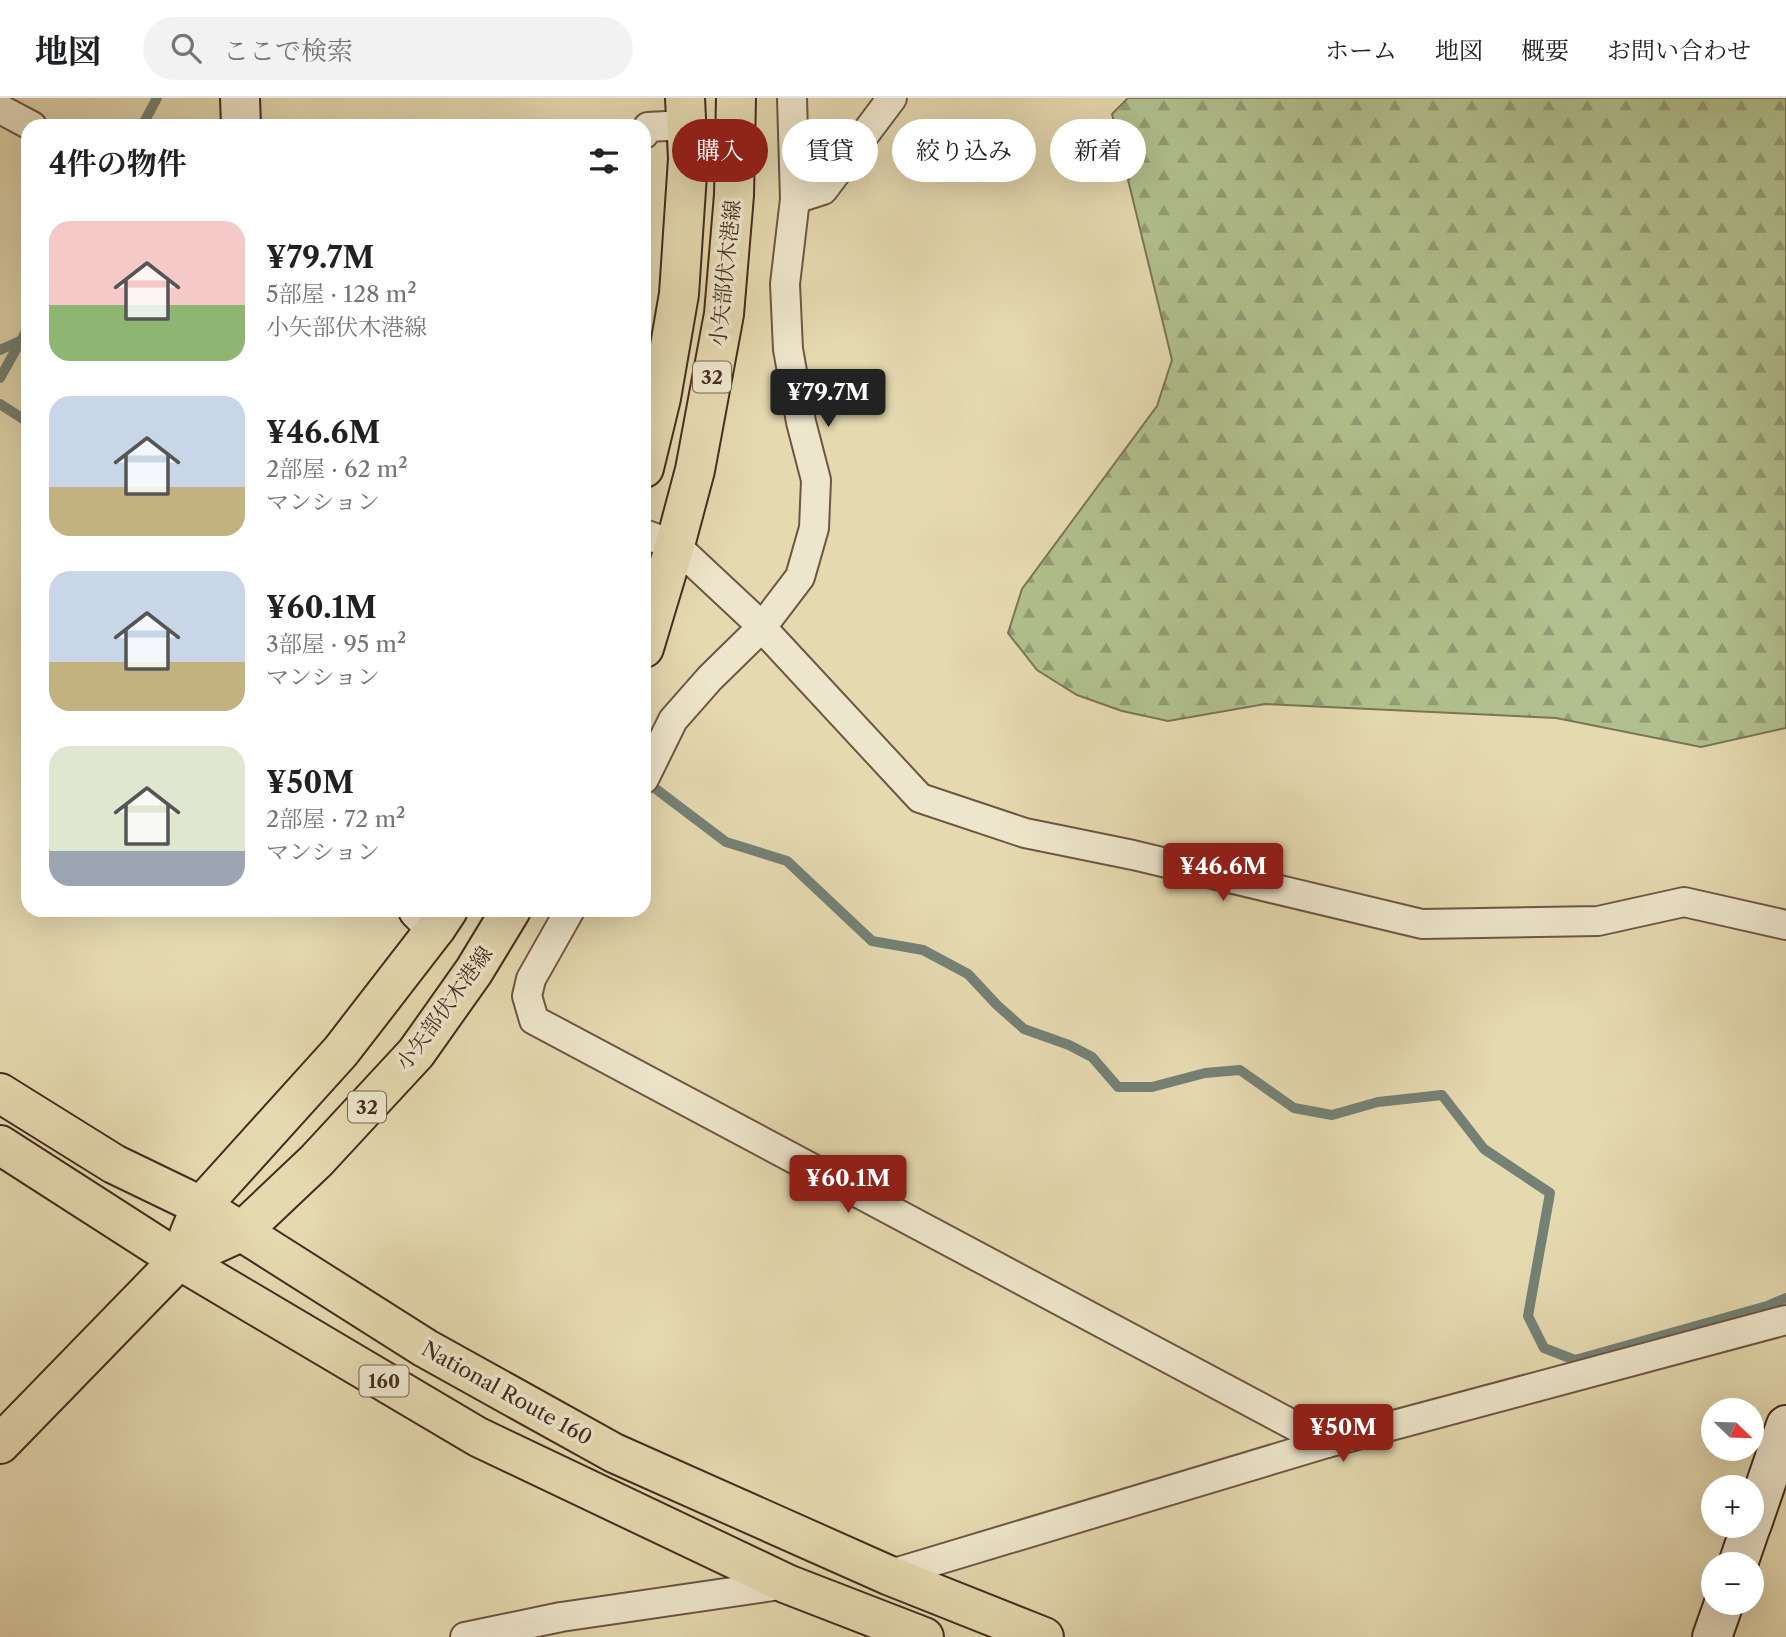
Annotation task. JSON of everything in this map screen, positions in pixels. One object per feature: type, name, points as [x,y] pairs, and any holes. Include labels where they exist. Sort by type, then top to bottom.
[{"type":"main road","name":"小矢部伏木港線","points":[[651,600],[660,539],[695,470],[724,314],[734,195],[736,98]]},
{"type":"main road","name":"小矢部伏木港線","points":[[651,439],[661,398],[678,294],[688,159],[686,111]]},
{"type":"main road","name":"小矢部伏木港線","points":[[0,1444],[179,1259],[201,1206],[341,1051],[433,917]]},
{"type":"main road","name":"小矢部伏木港線","points":[[179,1259],[241,1232],[316,1161],[416,1053],[474,971],[507,917]]},
{"type":"main road","name":"National Route 160","points":[[0,1093],[114,1164],[201,1206],[425,1348],[614,1452],[888,1575],[1044,1637]]},
{"type":"main road","name":"160","points":[[0,1145],[179,1259],[478,1437],[787,1584],[924,1637]]},
{"type":"street","points":[[240,98],[241,119]]},
{"type":"street","points":[[651,765],[673,720],[710,678],[762,627],[800,577],[814,528],[816,480],[801,422],[788,349],[785,284],[795,200],[792,98]]},
{"type":"street","points":[[795,200],[823,190],[891,98]]},
{"type":"street","points":[[0,109],[21,120]]},
{"type":"street","points":[[651,126],[686,111]]},
{"type":"street","points":[[660,539],[762,627],[920,798],[1025,833],[1133,855],[1422,924],[1598,921],[1684,902],[1786,925]]},
{"type":"street","points":[[566,917],[531,979],[527,996],[534,1020],[1327,1443]]},
{"type":"street","points":[[888,1575],[1327,1443],[1786,1320]]},
{"type":"street","points":[[1764,1488],[1786,1425]]},
{"type":"street","points":[[465,1637],[561,1617],[787,1584]]},
{"type":"street","points":[[1712,1637],[1720,1615]]},
{"type":"green space","points":[[1128,98],[1786,98],[1786,728],[1701,747],[1556,718],[1265,704],[1168,721],[1122,711],[1077,695],[1037,670],[1008,633],[1022,589],[1157,406],[1172,360],[1129,182],[1146,182],[1146,119],[1113,119],[1112,114]]},
{"type":"waterway","points":[[146,119],[157,98]]},
{"type":"waterway","points":[[0,378],[21,340]]},
{"type":"waterway","points":[[0,350],[20,341]]},
{"type":"waterway","points":[[0,404],[21,418]]},
{"type":"waterway","points":[[651,785],[726,842],[787,861],[872,941],[923,950],[968,974],[1024,1029],[1069,1045],[1092,1057],[1118,1087],[1152,1087],[1205,1073],[1240,1070],[1294,1108],[1332,1115],[1378,1102],[1442,1095],[1484,1149],[1550,1193],[1528,1316],[1544,1348],[1575,1360],[1767,1306],[1786,1298]]}]
